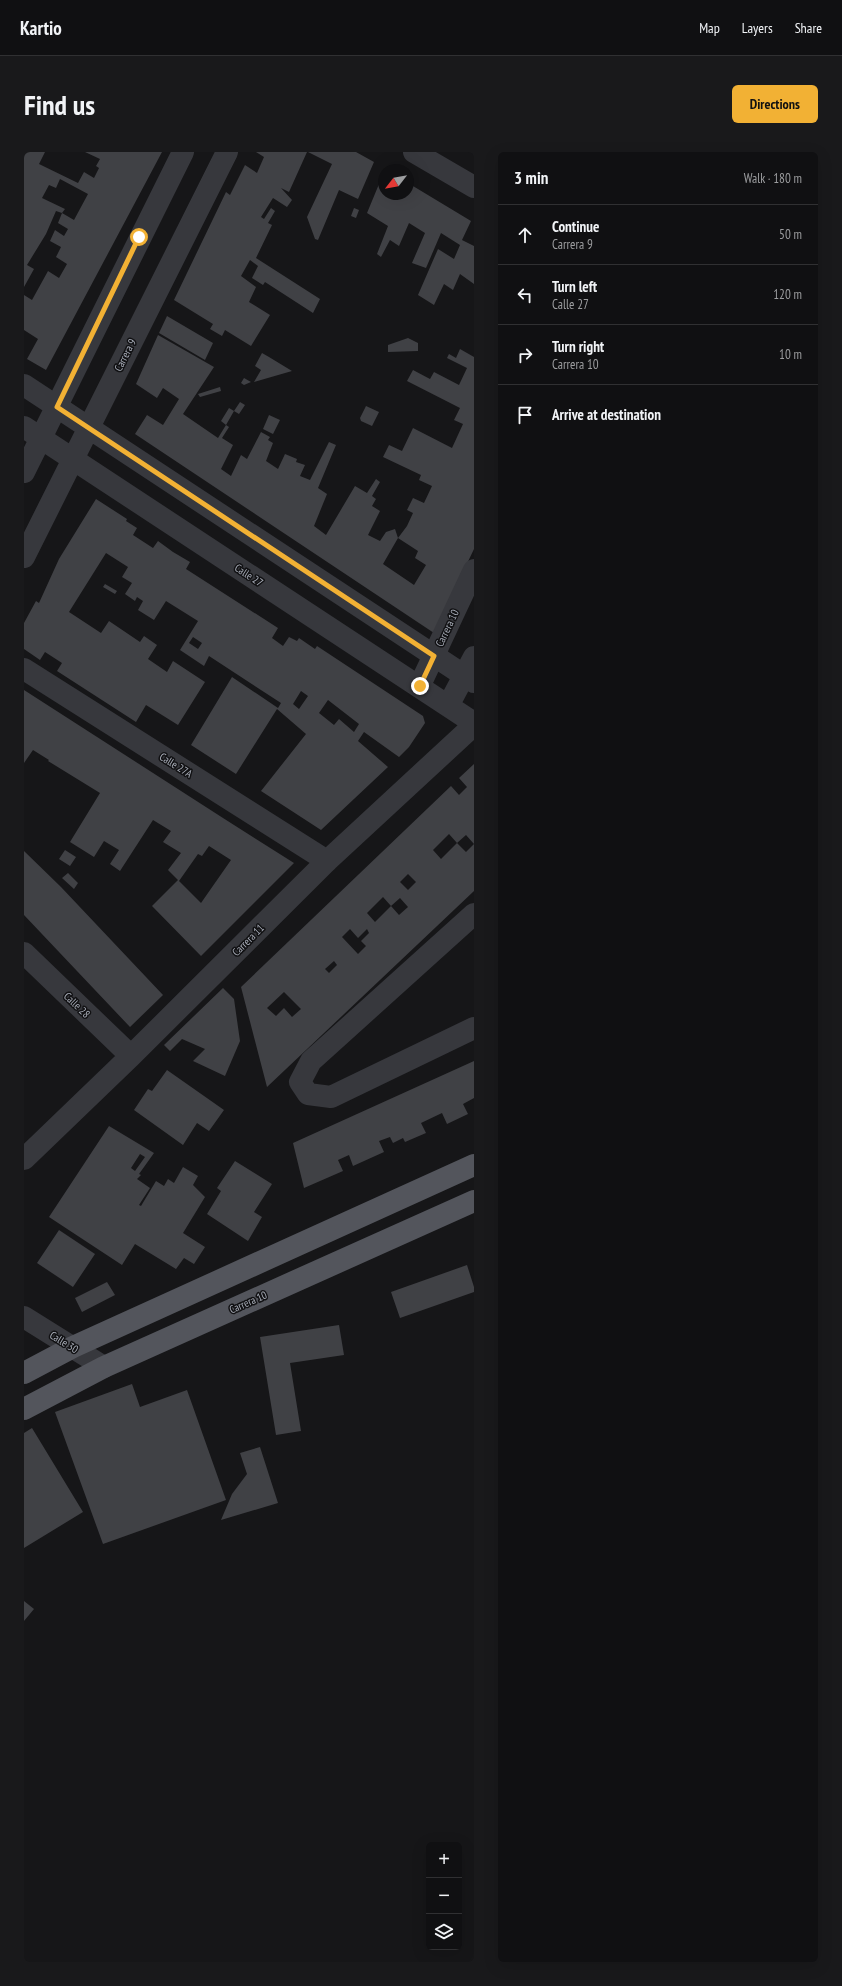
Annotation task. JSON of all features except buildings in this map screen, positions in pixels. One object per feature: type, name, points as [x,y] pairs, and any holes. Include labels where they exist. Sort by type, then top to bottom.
[{"type":"main road","points":[[24,1373],[73,1347],[474,1165]]},
{"type":"main road","name":"Carrera 10","points":[[24,1409],[104,1367],[474,1201]]},
{"type":"street","points":[[24,472],[32,432],[57,407],[139,237],[183,152]]},
{"type":"street","name":"Carrera 9","points":[[24,557],[72,458],[89,428],[227,152]]},
{"type":"street","points":[[414,152],[474,187]]},
{"type":"street","points":[[24,385],[434,656],[471,672],[448,706]]},
{"type":"street","name":"Calle 27","points":[[32,432],[420,686],[474,724]]},
{"type":"street","name":"Carrera 10","points":[[420,686],[474,570]]},
{"type":"street","name":"Calle 27A","points":[[24,669],[327,861]]},
{"type":"street","name":"Carrera 11","points":[[24,1159],[131,1056],[327,861],[474,724]]},
{"type":"street","points":[[474,914],[311,1061],[300,1082],[308,1094],[330,1097],[474,1028]]},
{"type":"street","name":"Calle 28","points":[[24,953],[131,1056]]},
{"type":"street","name":"Calle 30","points":[[24,1317],[104,1367]]},
{"type":"route","points":[[139,237],[57,407],[434,656],[420,686]]}]
